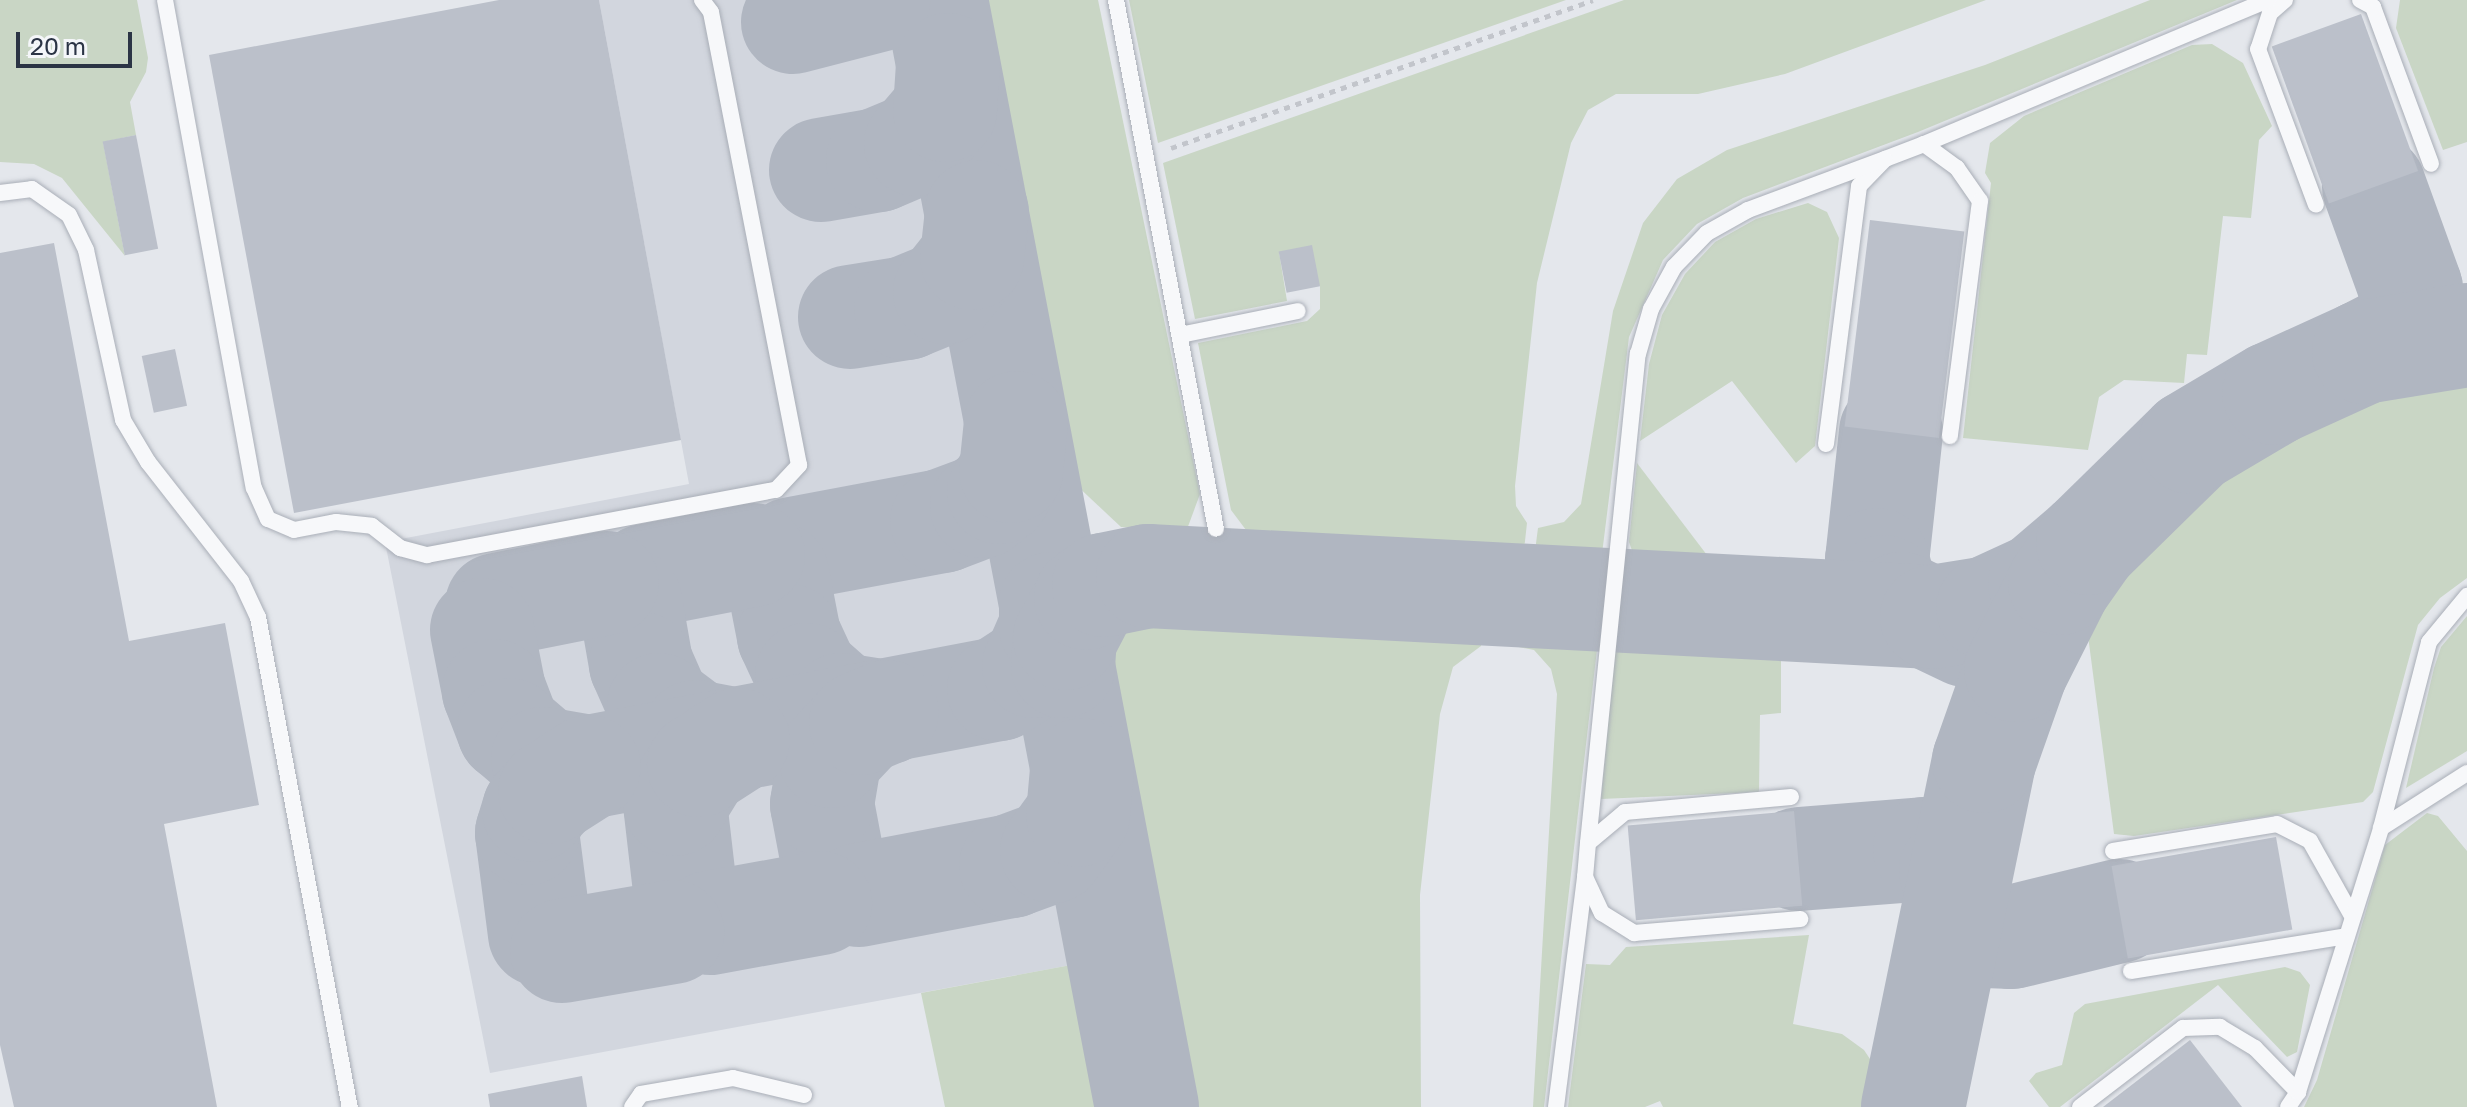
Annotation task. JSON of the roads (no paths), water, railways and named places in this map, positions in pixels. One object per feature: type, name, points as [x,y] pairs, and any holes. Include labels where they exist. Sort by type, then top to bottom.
[{"type":"lane","points":[[165,0],[254,488],[268,519],[294,530],[336,522],[372,526],[400,548],[427,555],[776,490],[799,465],[711,12],[702,0]]},
{"type":"lane","points":[[1116,0],[1216,529]]},
{"type":"lane","points":[[1556,1107],[1585,877],[1638,354],[1651,309],[1674,267],[1707,233],[1748,210],[1924,144],[2268,0]]},
{"type":"lane","points":[[2285,0],[2270,13],[2258,49],[2316,205]]},
{"type":"lane","points":[[2360,0],[2373,7],[2431,164]]},
{"type":"lane","points":[[1924,144],[1957,168],[1980,201],[1950,436]]},
{"type":"lane","points":[[1826,444],[1859,186],[1885,159]]},
{"type":"lane","points":[[0,193],[32,189],[69,215],[86,250],[123,420],[241,581],[258,617],[350,1107]]},
{"type":"lane","points":[[1180,335],[1298,311]]},
{"type":"lane","points":[[2288,1107],[2298,1092],[2351,914],[2381,828],[2429,642],[2467,596]]},
{"type":"lane","points":[[2381,828],[2466,772]]},
{"type":"lane","points":[[1588,843],[1625,812],[1791,797]]},
{"type":"lane","points":[[2113,851],[2277,824],[2310,841],[2351,914]]},
{"type":"lane","points":[[1585,877],[1602,913],[1634,933],[1800,919]]},
{"type":"lane","points":[[2131,971],[2346,936]]},
{"type":"lane","points":[[2080,1107],[2183,1028],[2220,1027],[2255,1048],[2298,1092]]},
{"type":"lane","points":[[632,1107],[641,1094],[733,1078],[804,1095]]}]
